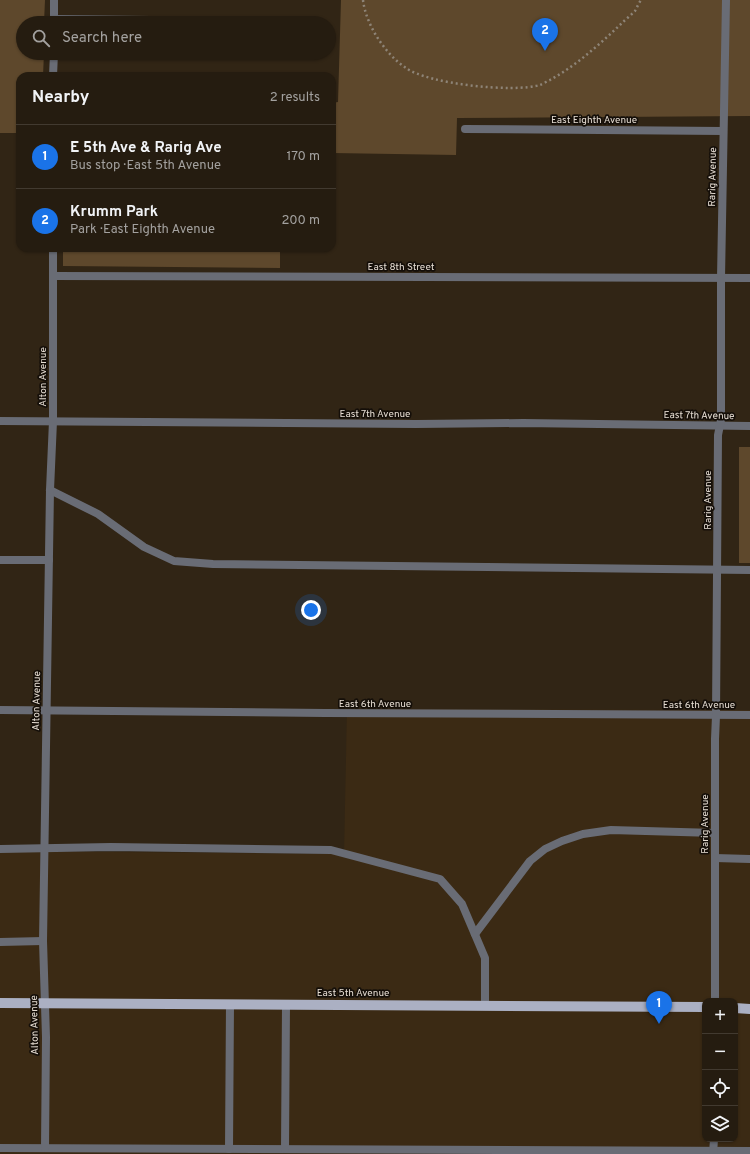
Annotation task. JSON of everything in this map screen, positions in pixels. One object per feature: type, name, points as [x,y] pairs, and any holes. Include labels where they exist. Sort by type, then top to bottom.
[{"type":"main road","name":"East 5th Avenue","points":[[0,1003],[702,1007]]},
{"type":"main road","points":[[738,1008],[750,1008]]},
{"type":"street","points":[[54,0],[54,16]]},
{"type":"street","name":"Rarig Avenue","points":[[715,998],[715,739],[718,435],[720,426],[726,0]]},
{"type":"street","points":[[53,72],[54,60]]},
{"type":"street","name":"East Eighth Avenue","points":[[465,129],[723,131]]},
{"type":"street","name":"Alton Avenue","points":[[45,1151],[45,1003],[43,941],[50,490],[53,421],[53,252]]},
{"type":"street","name":"East 8th Street","points":[[53,276],[750,278]]},
{"type":"street","name":"East 7th Avenue","points":[[0,421],[416,424],[523,423],[750,426]]},
{"type":"street","points":[[50,490],[98,514],[144,547],[174,561],[213,564],[750,570]]},
{"type":"street","points":[[0,560],[49,560]]},
{"type":"street","name":"East 6th Avenue","points":[[0,710],[325,714],[750,715]]},
{"type":"street","points":[[475,934],[530,861],[545,849],[562,841],[583,834],[611,830],[715,833]]},
{"type":"street","points":[[0,850],[111,847],[331,850],[440,879],[462,904],[485,958],[485,1006]]},
{"type":"street","points":[[715,858],[750,859]]},
{"type":"street","points":[[0,942],[43,941]]},
{"type":"street","points":[[229,1149],[230,1004]]},
{"type":"street","points":[[285,1149],[286,1004]]},
{"type":"street","points":[[713,1152],[714,1142]]},
{"type":"street","points":[[0,1148],[45,1151],[229,1149],[750,1151]]},
{"type":"path","points":[[363,0],[365,10],[374,32],[390,54],[406,69],[428,78],[479,87],[514,88],[540,85],[561,74],[609,35],[635,11],[641,0]]},
{"type":"shaded area","points":[[0,0],[45,0],[44,16],[16,16],[16,60],[44,60],[43,72],[16,72],[16,133],[0,133]]},
{"type":"shaded area","points":[[341,0],[750,0],[750,116],[457,118],[456,155],[336,153],[336,102],[338,102]]},
{"type":"shaded area","points":[[63,252],[280,252],[280,268],[63,266]]},
{"type":"shaded area","points":[[739,447],[750,447],[750,563],[739,563]]},
{"type":"shaded area","points":[[347,709],[750,710],[750,1154],[0,1154],[0,851],[344,854]]},
{"type":"place","name":"Krumm Park","points":[[545,51]]},
{"type":"place","name":"E 5th Ave & Rarig Ave","points":[[659,1024]]}]
